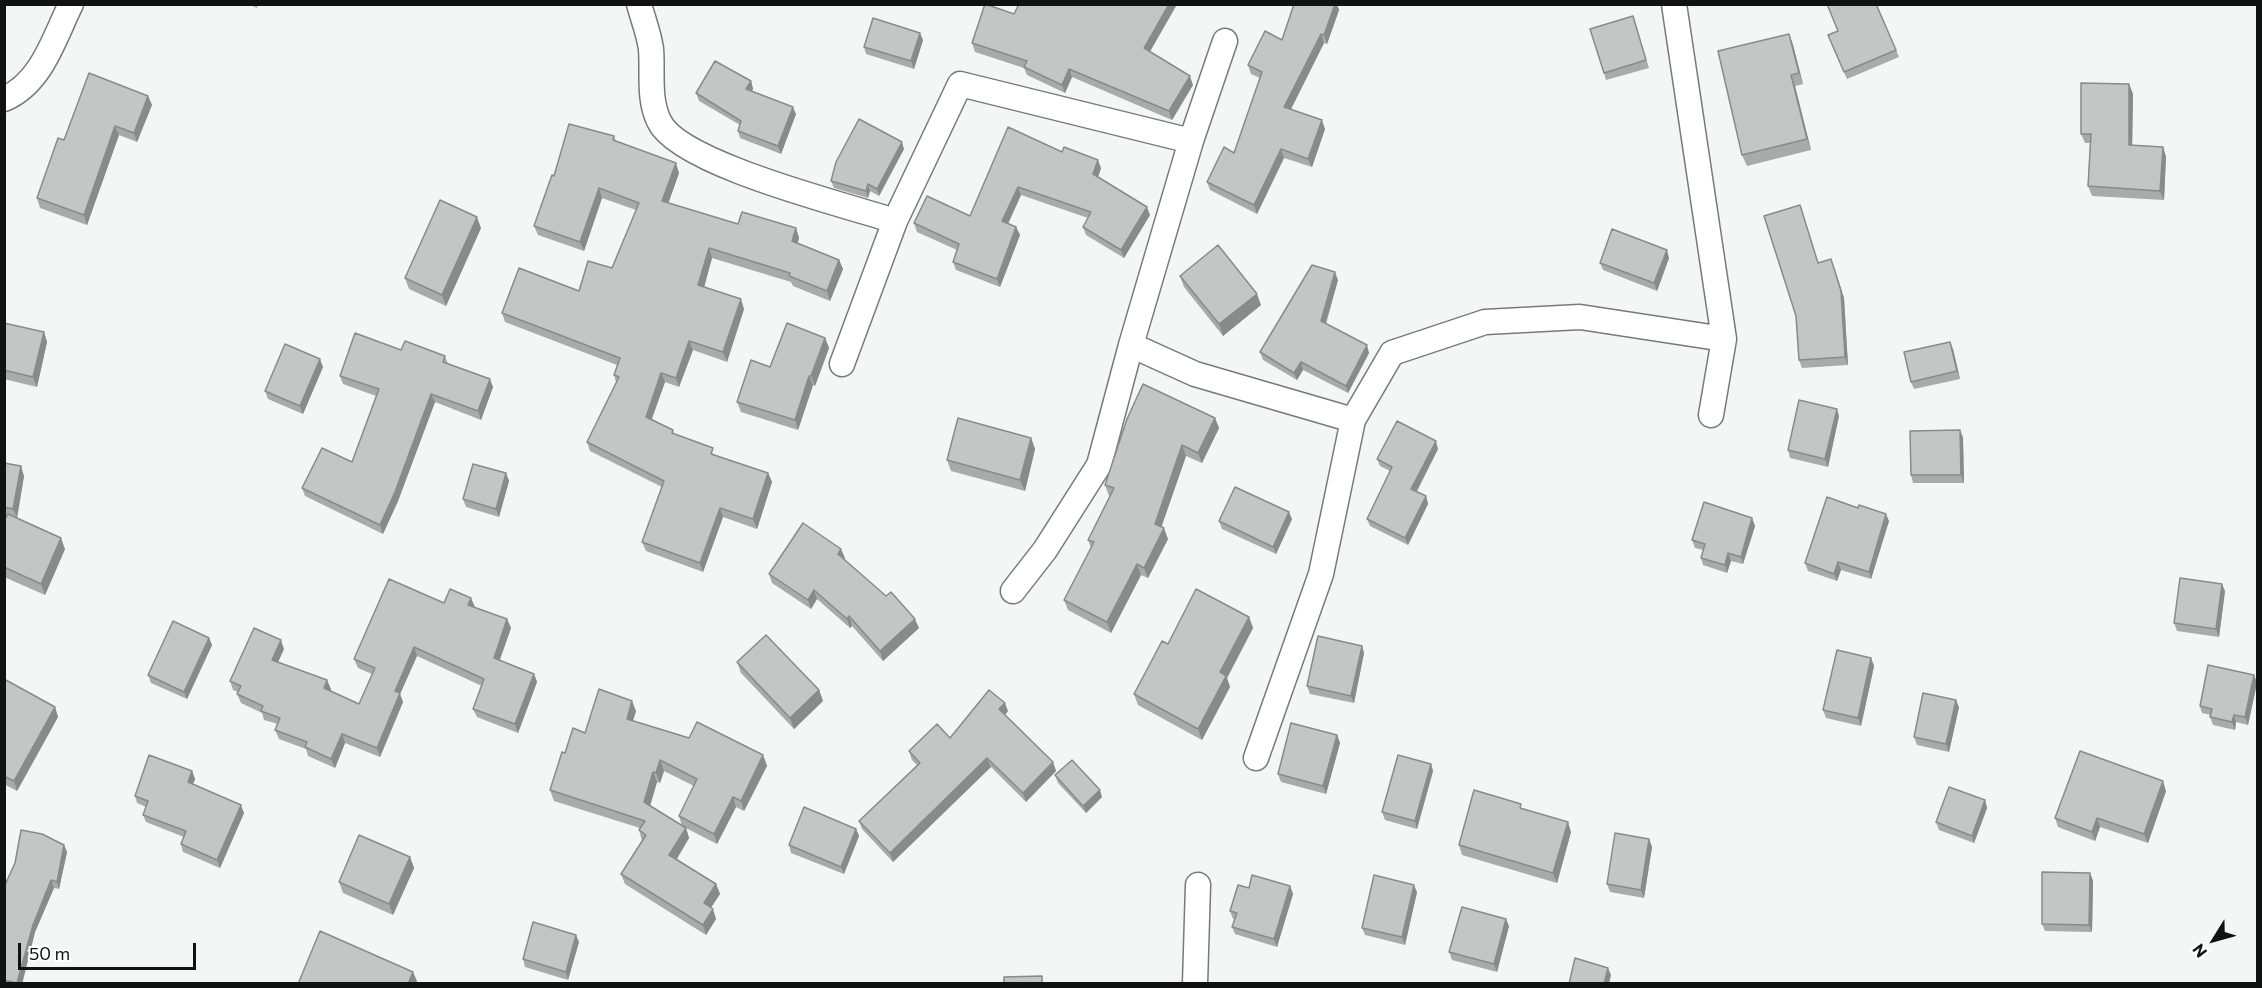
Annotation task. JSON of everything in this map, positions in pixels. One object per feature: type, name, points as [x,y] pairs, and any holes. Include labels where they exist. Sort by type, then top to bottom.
[{"type":"street","points":[[4,99],[17,93],[38,72],[71,4]]},
{"type":"street","points":[[639,4],[651,47],[652,94],[657,119],[664,131],[673,139],[722,166],[895,221]]},
{"type":"street","points":[[1674,4],[1724,339],[1711,415]]},
{"type":"street","points":[[1013,591],[1046,550],[1099,465],[1131,345],[1191,141],[1225,41]]},
{"type":"street","points":[[842,364],[895,221],[960,84],[1191,141]]},
{"type":"street","points":[[1256,758],[1321,573],[1353,420],[1392,353],[1485,322],[1581,317],[1724,339]]},
{"type":"street","points":[[1131,345],[1195,374],[1353,420]]},
{"type":"street","points":[[1195,984],[1198,885]]},
{"type":"building","points":[[985,4],[1014,14],[1019,4],[1169,4],[1144,48],[1190,76],[1169,111],[1069,69],[1062,85],[1024,67],[1027,61],[972,43]]},
{"type":"building","points":[[1294,4],[1335,4],[1324,35],[1321,34],[1284,107],[1322,120],[1308,159],[1281,149],[1254,205],[1207,182],[1224,147],[1234,153],[1262,72],[1248,65],[1265,31],[1282,40]]},
{"type":"building","points":[[1827,4],[1876,4],[1896,50],[1844,72],[1828,35],[1838,31]]},
{"type":"building","points":[[1633,16],[1646,60],[1604,73],[1590,29]]},
{"type":"building","points":[[873,18],[920,33],[911,61],[864,47]]},
{"type":"building","points":[[1789,34],[1799,73],[1791,75],[1807,139],[1742,155],[1718,51]]},
{"type":"building","points":[[715,61],[751,81],[746,89],[793,107],[778,146],[738,131],[741,121],[696,93]]},
{"type":"building","points":[[89,73],[148,96],[134,133],[115,126],[84,215],[37,198],[58,138],[64,140]]},
{"type":"building","points":[[2081,83],[2129,84],[2129,145],[2163,147],[2160,191],[2088,186],[2091,134],[2081,134]]},
{"type":"building","points":[[859,119],[902,142],[877,189],[868,184],[866,191],[831,181],[836,162]]},
{"type":"building","points":[[569,124],[614,136],[613,140],[676,163],[662,201],[738,224],[742,212],[796,228],[792,241],[839,260],[827,291],[789,276],[790,273],[709,248],[698,285],[741,299],[723,352],[689,341],[676,378],[661,373],[646,417],[673,430],[672,433],[713,448],[711,454],[768,473],[753,519],[720,508],[700,563],[642,542],[664,481],[587,442],[619,377],[614,375],[620,358],[502,313],[519,268],[579,291],[588,261],[612,268],[639,203],[599,188],[580,242],[534,226],[552,175],[554,176]]},
{"type":"building","points":[[1008,127],[1062,152],[1064,147],[1098,160],[1093,174],[1147,207],[1121,250],[1083,227],[1091,212],[1018,187],[1002,221],[1016,227],[997,279],[953,262],[959,244],[914,223],[927,196],[970,216]]},
{"type":"building","points":[[440,200],[477,217],[442,295],[405,278]]},
{"type":"building","points":[[1800,205],[1818,263],[1831,259],[1841,291],[1845,357],[1799,360],[1796,316],[1764,216]]},
{"type":"building","points":[[1612,229],[1667,250],[1654,283],[1600,263]]},
{"type":"building","points":[[1218,245],[1257,294],[1219,324],[1180,276]]},
{"type":"building","points":[[1312,265],[1335,272],[1321,321],[1367,345],[1346,386],[1301,362],[1294,373],[1260,352]]},
{"type":"building","points":[[4,323],[44,332],[33,377],[4,370]]},
{"type":"building","points":[[787,323],[825,338],[811,376],[809,376],[795,420],[737,402],[751,360],[770,367]]},
{"type":"building","points":[[355,333],[401,350],[405,341],[445,356],[443,362],[490,379],[478,411],[431,394],[395,492],[380,525],[302,488],[322,448],[352,462],[379,389],[340,376]]},
{"type":"building","points":[[1950,342],[1957,371],[1911,382],[1904,352]]},
{"type":"building","points":[[285,344],[320,359],[300,406],[265,391]]},
{"type":"building","points":[[1143,384],[1215,418],[1198,453],[1182,445],[1155,524],[1164,528],[1144,568],[1137,564],[1107,622],[1064,600],[1094,542],[1088,540],[1114,488],[1105,485],[1127,419]]},
{"type":"building","points":[[1799,400],[1837,409],[1825,459],[1788,450]]},
{"type":"building","points":[[958,418],[1031,438],[1020,480],[947,460]]},
{"type":"building","points":[[1397,421],[1436,441],[1411,489],[1426,496],[1405,538],[1367,519],[1392,467],[1377,459]]},
{"type":"building","points":[[1960,430],[1961,475],[1911,475],[1910,431]]},
{"type":"building","points":[[4,463],[21,466],[13,509],[4,507]]},
{"type":"building","points":[[473,464],[506,473],[496,509],[463,499]]},
{"type":"building","points":[[1235,487],[1289,512],[1273,547],[1219,521]]},
{"type":"building","points":[[1827,497],[1858,508],[1859,505],[1886,514],[1869,572],[1838,562],[1834,574],[1805,563]]},
{"type":"building","points":[[1704,502],[1752,518],[1741,557],[1728,553],[1725,565],[1701,558],[1705,544],[1692,540]]},
{"type":"building","points":[[8,514],[61,538],[41,584],[4,567],[4,521]]},
{"type":"building","points":[[803,523],[841,549],[838,554],[886,596],[891,592],[915,619],[880,651],[849,616],[847,619],[814,590],[808,600],[769,574]]},
{"type":"building","points":[[2180,578],[2222,584],[2216,629],[2174,623]]},
{"type":"building","points":[[389,579],[444,603],[450,589],[471,598],[468,605],[507,619],[494,658],[534,674],[515,724],[473,709],[484,679],[414,647],[395,691],[400,693],[377,748],[342,734],[331,759],[305,747],[307,742],[275,730],[280,718],[261,711],[263,706],[237,694],[241,686],[230,681],[254,628],[281,640],[272,660],[327,680],[324,688],[359,704],[375,668],[354,659]]},
{"type":"building","points":[[1196,589],[1249,617],[1220,672],[1226,676],[1198,729],[1134,694],[1162,641],[1168,644]]},
{"type":"building","points":[[173,621],[209,638],[184,692],[148,675]]},
{"type":"building","points":[[766,635],[819,690],[790,718],[737,662]]},
{"type":"building","points":[[1318,636],[1362,646],[1351,696],[1307,686]]},
{"type":"building","points":[[1837,650],[1871,658],[1858,718],[1823,710]]},
{"type":"building","points":[[2208,665],[2254,675],[2245,717],[2234,715],[2232,722],[2210,717],[2212,709],[2200,706]]},
{"type":"building","points":[[4,679],[55,707],[14,781],[4,776]]},
{"type":"building","points":[[599,689],[632,701],[627,719],[689,738],[697,722],[763,755],[741,801],[733,797],[714,834],[679,816],[697,779],[660,760],[656,773],[653,772],[644,802],[686,828],[669,855],[716,884],[704,903],[713,909],[703,925],[621,874],[646,835],[639,830],[645,821],[550,790],[562,752],[565,753],[573,728],[585,733]]},
{"type":"building","points":[[989,690],[1005,703],[999,709],[1053,762],[1023,793],[987,758],[890,853],[859,821],[920,763],[909,751],[937,724],[950,738]]},
{"type":"building","points":[[1923,693],[1956,700],[1946,744],[1914,737]]},
{"type":"building","points":[[1291,723],[1337,735],[1323,786],[1278,774]]},
{"type":"building","points":[[2080,751],[2163,781],[2144,834],[2097,818],[2092,832],[2055,818]]},
{"type":"building","points":[[149,755],[192,771],[188,782],[241,805],[217,860],[181,844],[186,831],[143,815],[148,801],[135,796]]},
{"type":"building","points":[[1398,755],[1431,764],[1415,821],[1382,812]]},
{"type":"building","points":[[1072,760],[1100,790],[1083,806],[1055,775]]},
{"type":"building","points":[[1949,787],[1985,800],[1972,836],[1936,822]]},
{"type":"building","points":[[1474,790],[1521,804],[1520,808],[1568,822],[1553,873],[1459,845]]},
{"type":"building","points":[[804,807],[856,829],[841,867],[789,845]]},
{"type":"building","points":[[21,830],[42,834],[64,845],[57,882],[51,880],[33,925],[17,983],[4,980],[4,887],[15,863]]},
{"type":"building","points":[[1615,833],[1649,839],[1641,890],[1607,884]]},
{"type":"building","points":[[359,835],[410,857],[389,904],[339,882]]},
{"type":"building","points":[[2042,872],[2090,873],[2089,925],[2042,924]]},
{"type":"building","points":[[1252,875],[1290,886],[1274,939],[1232,927],[1237,913],[1230,911],[1238,885],[1249,888]]},
{"type":"building","points":[[1374,875],[1414,885],[1402,937],[1362,928]]},
{"type":"building","points":[[1462,907],[1506,919],[1494,964],[1449,952]]},
{"type":"building","points":[[533,922],[576,935],[566,972],[523,959]]},
{"type":"building","points":[[320,931],[413,972],[408,984],[298,984]]},
{"type":"building","points":[[1575,958],[1608,968],[1604,984],[1569,984]]},
{"type":"building","points":[[1042,976],[1042,984],[1004,984],[1004,977]]}]
